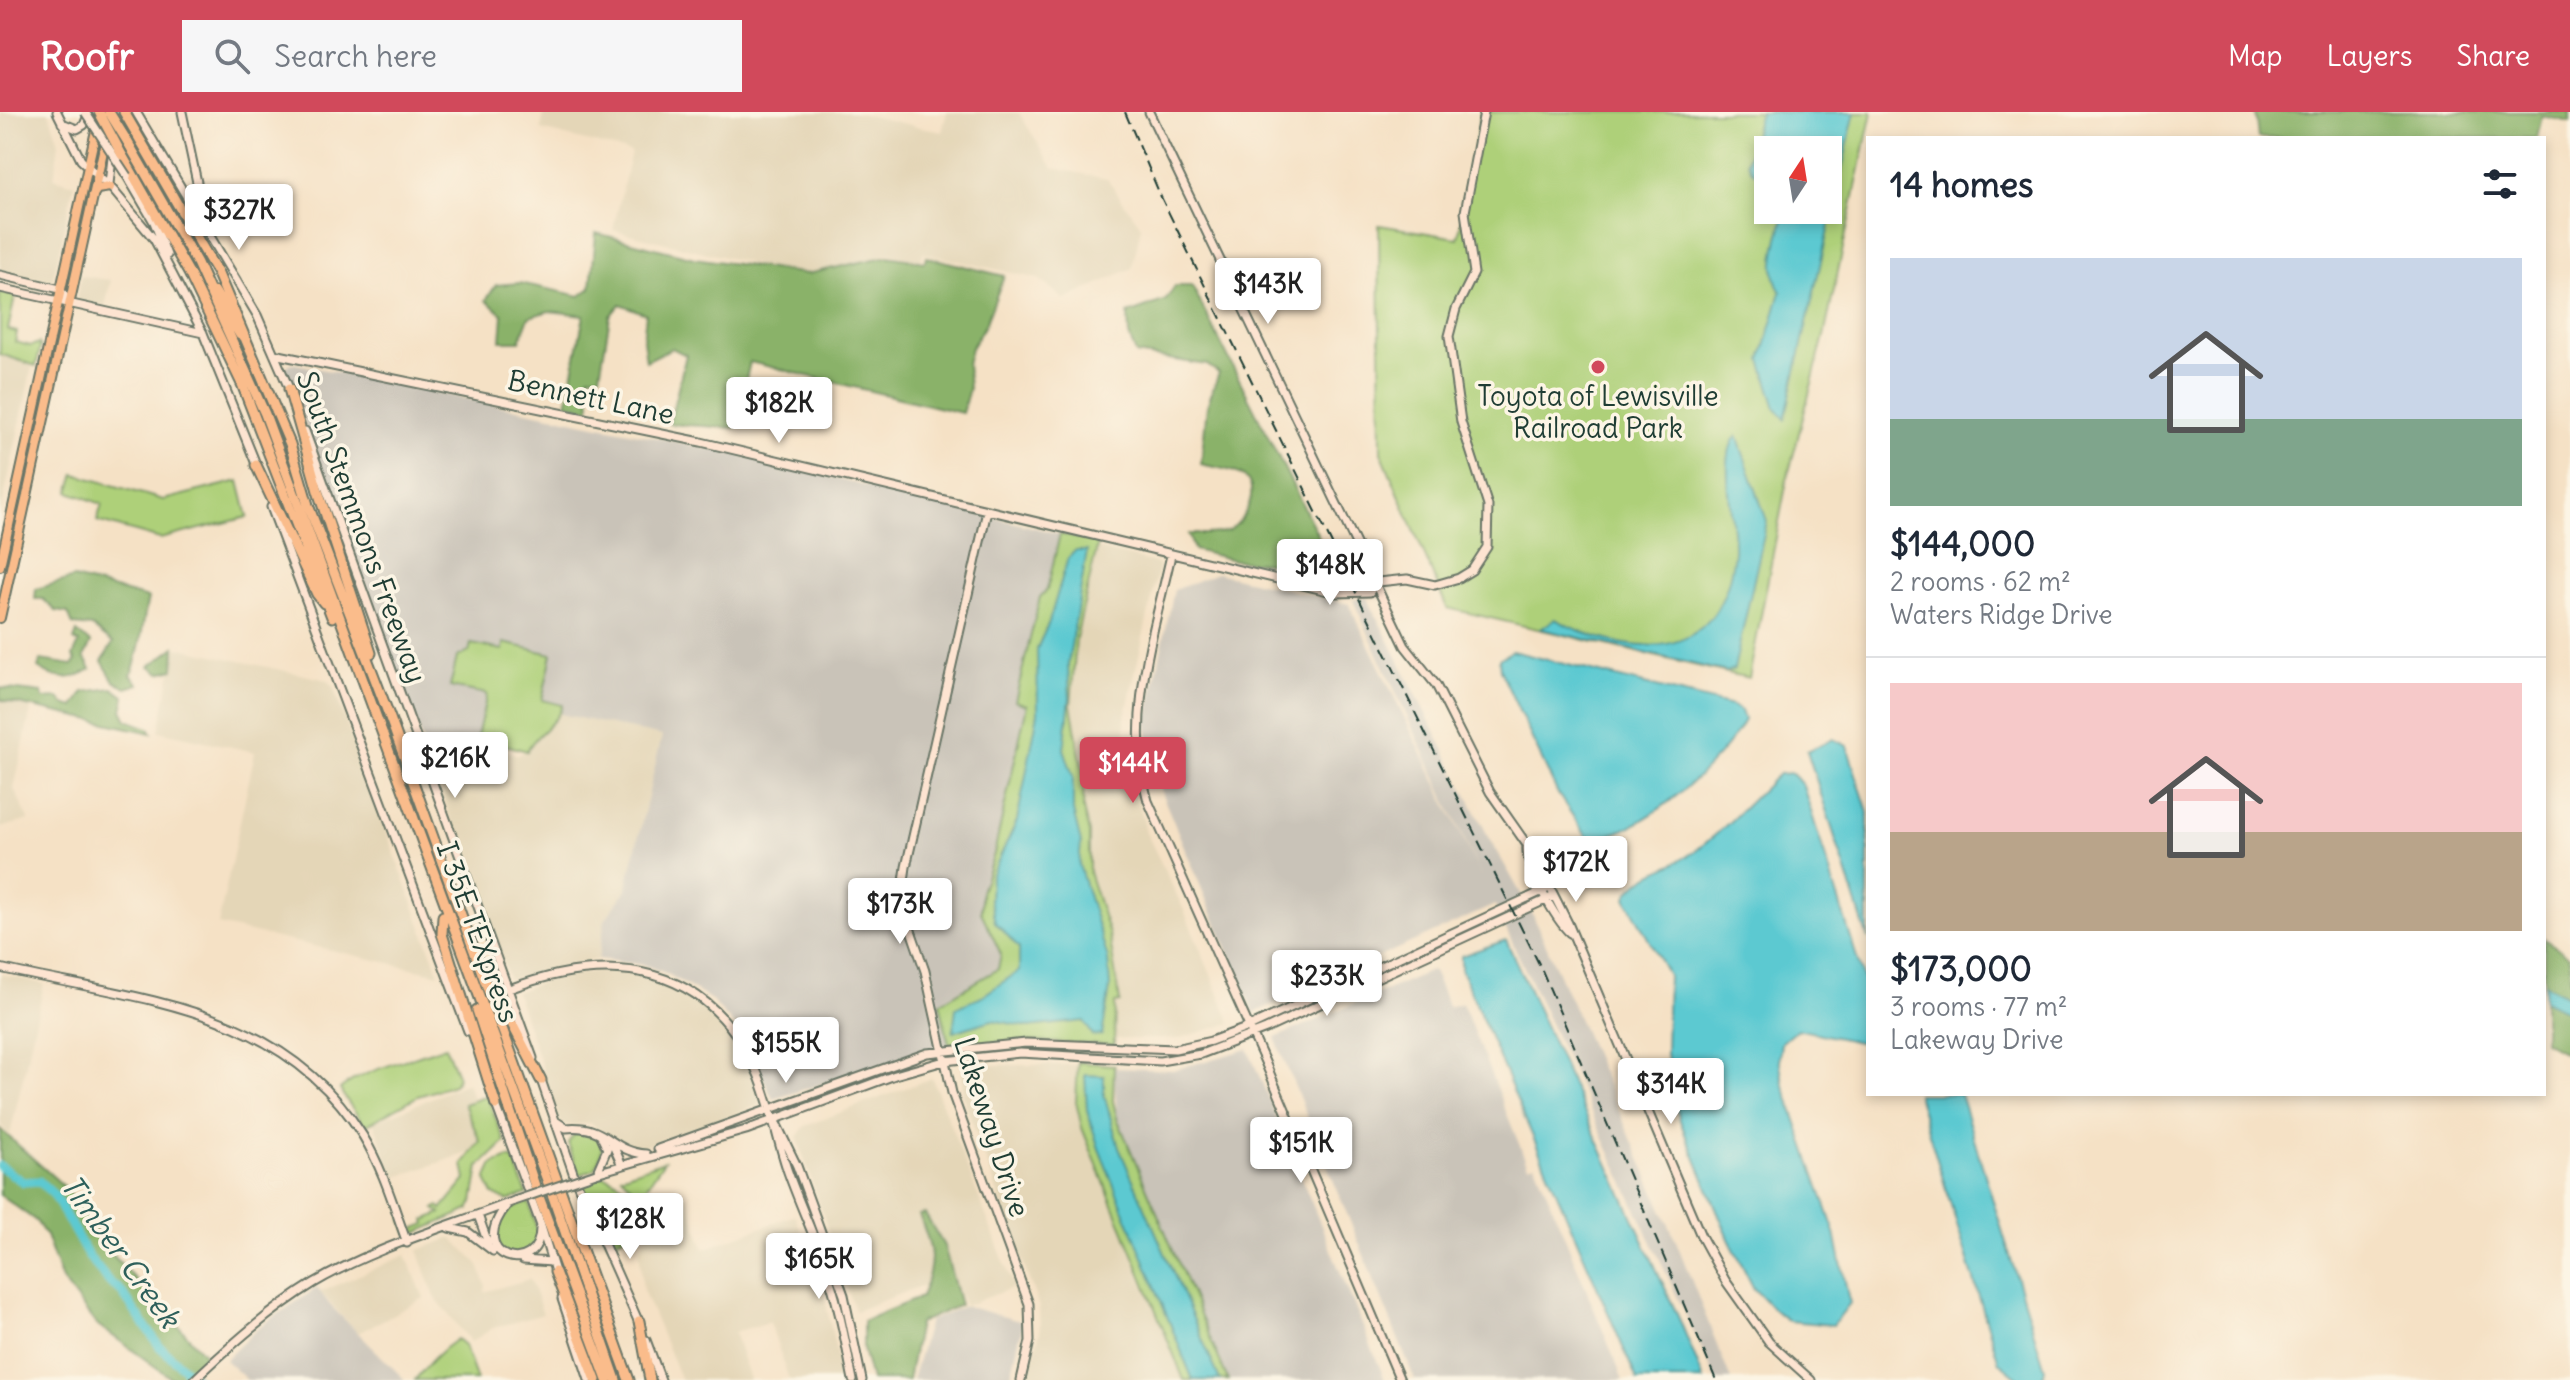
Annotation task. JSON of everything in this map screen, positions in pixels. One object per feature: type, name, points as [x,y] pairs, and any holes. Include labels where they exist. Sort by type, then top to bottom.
[{"type":"highway","name":"South Stemmons Freeway","points":[[99,112],[189,273],[242,384],[443,916],[535,1186],[607,1380]]},
{"type":"highway","name":"I 35E TEXpress","points":[[110,112],[197,263],[265,414],[551,1191],[616,1380]]},
{"type":"highway","name":"South Stemmons Freeway","points":[[123,112],[136,118],[218,274],[267,388],[390,718],[629,1380]]},
{"type":"highway","points":[[197,263],[228,313],[267,388]]},
{"type":"highway","points":[[289,389],[390,718]]},
{"type":"highway","points":[[256,465],[317,594],[329,609]]},
{"type":"highway","points":[[443,916],[442,934],[496,1105]]},
{"type":"highway","points":[[473,949],[541,1080]]},
{"type":"highway","points":[[555,1272],[596,1380]]},
{"type":"highway","points":[[639,1321],[650,1380]]},
{"type":"main road","points":[[0,618],[29,456],[26,443],[99,112]]},
{"type":"main road","points":[[0,566],[29,456],[37,445],[110,112]]},
{"type":"main road","points":[[92,196],[97,189],[110,187]]},
{"type":"main road","points":[[76,219],[81,222],[82,243]]},
{"type":"main road","points":[[26,443],[37,445]]},
{"type":"main road","points":[[0,535],[4,545]]},
{"type":"street","points":[[57,112],[87,166],[110,187],[154,239],[203,333],[256,465],[540,1223],[589,1380]]},
{"type":"street","points":[[61,122],[66,128],[77,129],[87,121],[87,112]]},
{"type":"street","points":[[87,112],[154,222],[178,284]]},
{"type":"street","points":[[110,187],[108,172],[123,112]]},
{"type":"street","points":[[182,112],[206,226]]},
{"type":"street","points":[[1149,112],[1405,646],[1436,685],[1490,792],[1527,847],[1526,854],[1571,933],[1701,1236],[1725,1280],[1769,1342],[1811,1380]]},
{"type":"street","name":"Bennett Lane","points":[[274,354],[701,442],[944,497],[987,511],[1171,555],[1271,576],[1331,585],[1375,584],[1407,579],[1435,585],[1449,582],[1472,570],[1487,547],[1488,506],[1461,422],[1449,336],[1456,309],[1474,273],[1465,212],[1484,112]]},
{"type":"street","name":"South Stemmons Freeway","points":[[136,118],[206,226],[242,295],[257,315],[289,389],[477,911],[509,989],[563,1146],[590,1215],[639,1321],[661,1380]]},
{"type":"street","points":[[0,275],[60,289],[69,303]]},
{"type":"street","points":[[0,288],[203,333]]},
{"type":"street","name":"Lakeway Drive","points":[[987,511],[903,888],[906,916],[925,971],[944,1061],[1029,1304],[1031,1330],[1021,1380]]},
{"type":"street","points":[[1171,555],[1139,705],[1142,781],[1155,820],[1250,1031],[1400,1380]]},
{"type":"street","points":[[194,1380],[280,1306],[313,1284],[511,1202],[773,1120],[895,1075],[944,1061],[1020,1053],[1149,1061],[1201,1054],[1414,948],[1546,889]]},
{"type":"street","points":[[596,1173],[769,1107],[942,1050],[1026,1043],[1150,1051],[1189,1047],[1250,1031],[1420,959],[1551,898]]},
{"type":"street","points":[[1414,948],[1420,959]]},
{"type":"street","points":[[509,989],[567,970],[604,967],[668,979],[700,998],[725,1020],[745,1048],[769,1107],[804,1216],[838,1306],[853,1380]]},
{"type":"street","points":[[0,968],[204,1013],[241,1027],[282,1051],[330,1092],[364,1138],[407,1243]]},
{"type":"street","points":[[1149,1061],[1186,1051],[1189,1047]]},
{"type":"street","points":[[554,1120],[566,1128],[590,1127],[626,1150],[646,1154]]},
{"type":"street","points":[[773,1120],[784,1135],[848,1308],[862,1380]]},
{"type":"street","points":[[563,1146],[566,1135],[572,1131],[597,1132],[607,1149],[596,1173]]},
{"type":"street","points":[[610,1140],[621,1163]]},
{"type":"street","points":[[511,1202],[491,1229],[492,1241],[503,1254],[520,1257],[535,1251],[540,1223]]},
{"type":"street","points":[[804,1216],[814,1212]]},
{"type":"street","points":[[478,1215],[491,1249]]},
{"type":"street","points":[[446,1228],[468,1232],[508,1260],[552,1262]]},
{"type":"shaded area","points":[[0,112],[49,112],[59,143],[54,178],[74,184],[52,283],[0,271]]},
{"type":"shaded area","points":[[544,112],[852,112],[942,132],[947,112],[1019,113],[1053,168],[1107,179],[1141,226],[1132,268],[1065,300],[1039,279],[923,253],[921,261],[889,253],[812,278],[613,230],[631,152],[541,130]]},
{"type":"shaded area","points":[[81,276],[111,280],[105,306],[76,301]]},
{"type":"shaded area","points":[[0,355],[33,362],[0,516]]},
{"type":"shaded area","points":[[291,363],[727,452],[1060,534],[1047,590],[1040,597],[1015,700],[1028,704],[994,854],[981,892],[1001,954],[998,969],[940,1002],[949,1045],[773,1099],[743,1035],[710,999],[666,973],[644,965],[598,959],[605,920],[626,890],[662,736],[560,714],[562,705],[542,701],[551,654],[504,644],[503,651],[472,644],[451,687],[488,693],[477,737],[479,742],[430,761],[284,369]]},
{"type":"shaded area","points":[[1098,549],[1155,563],[1159,567],[1125,717],[1125,744],[1146,832],[1183,908],[1231,1023],[1177,1039],[1114,1039],[1115,1003],[1119,1001],[1109,934],[1089,872],[1089,833],[1083,809],[1084,777],[1071,705],[1076,638]]},
{"type":"shaded area","points":[[1217,573],[1349,604],[1482,877],[1353,600],[1367,598],[1487,834],[1532,913],[1676,1241],[1731,1380],[1716,1380],[1495,905],[1254,1013],[1151,768],[1147,719],[1174,590]]},
{"type":"shaded area","points":[[176,647],[327,680],[333,687],[439,974],[218,925],[255,752],[159,731]]},
{"type":"shaded area","points":[[0,697],[32,704],[14,789],[29,820],[0,828]]},
{"type":"shaded area","points":[[560,714],[662,736],[626,890],[605,920],[598,959],[509,979],[430,761],[479,742],[518,755],[527,751]]},
{"type":"shaded area","points":[[611,970],[653,978],[674,986],[707,1009],[724,1025],[743,1054],[761,1099],[759,1105],[637,1149],[628,1148],[590,1123],[568,1126],[561,1123],[516,992],[560,975]]},
{"type":"shaded area","points":[[1433,970],[1448,1007],[1462,1003],[1528,1166],[1535,1164],[1623,1380],[1415,1380],[1275,1038]]},
{"type":"shaded area","points":[[0,974],[44,984],[10,1135],[0,1124]]},
{"type":"shaded area","points":[[1248,1049],[1385,1380],[1228,1380],[1117,1118],[1114,1068],[1173,1070]]},
{"type":"shaded area","points":[[971,1065],[1078,1065],[1076,1102],[1139,1275],[1184,1380],[1028,1380],[1040,1332],[1039,1307],[963,1097],[962,1069]]},
{"type":"shaded area","points":[[932,1078],[1014,1287],[965,1306],[952,1274],[855,1311],[797,1137],[805,1126]]},
{"type":"shaded area","points":[[467,1083],[491,1145],[394,1178],[374,1122]]},
{"type":"shaded area","points":[[686,1195],[704,1249],[795,1215],[825,1299],[842,1380],[789,1380],[770,1322],[734,1332],[750,1380],[681,1380],[643,1290],[639,1249],[658,1216],[654,1206]]},
{"type":"shaded area","points":[[452,1238],[479,1265],[486,1286],[484,1292],[530,1279],[543,1314],[493,1328],[471,1342],[435,1297],[418,1250]]},
{"type":"shaded area","points":[[406,1255],[424,1298],[358,1333],[320,1292]]},
{"type":"shaded area","points":[[317,1288],[405,1380],[247,1380],[225,1360],[259,1327]]},
{"type":"shaded area","points":[[965,1306],[1023,1322],[1010,1380],[912,1380],[929,1321]]},
{"type":"green space","name":"Toyota of Lewisville Railroad Park","points":[[1481,112],[1872,112],[1825,332],[1787,480],[1749,678],[1447,608],[1381,452],[1379,225],[1458,238]]},
{"type":"green space","points":[[2255,112],[2570,112],[2570,122],[2542,116],[2537,136],[2258,136]]},
{"type":"green space","points":[[596,233],[694,258],[807,274],[888,256],[924,262],[927,257],[1004,276],[985,325],[971,348],[967,364],[969,389],[962,413],[750,362],[735,428],[669,424],[686,355],[672,348],[646,361],[643,340],[646,314],[620,304],[610,316],[600,375],[589,376],[590,410],[567,403],[584,315],[549,311],[529,317],[520,341],[501,341],[503,315],[486,300],[496,285],[520,283],[580,296],[591,288]]},
{"type":"green space","points":[[1175,286],[1192,286],[1335,569],[1233,560],[1194,550],[1188,534],[1231,529],[1246,511],[1251,488],[1238,473],[1201,464],[1207,406],[1219,373],[1207,365],[1136,354],[1129,336],[1128,314],[1166,300]]},
{"type":"green space","points":[[0,292],[15,296],[8,330],[17,332],[15,342],[31,346],[39,343],[40,348],[41,345],[36,366],[0,354]]},
{"type":"green space","points":[[75,474],[163,500],[239,481],[248,517],[160,539],[97,521],[102,504],[69,492]]},
{"type":"green space","points":[[1060,534],[1098,543],[1076,638],[1071,705],[1084,777],[1083,809],[1089,833],[1089,872],[1109,934],[1120,1002],[1115,1003],[1114,1045],[1016,1041],[949,1045],[940,1003],[998,969],[1001,954],[981,912],[981,892],[994,854],[1027,705],[1015,701],[1040,597],[1047,590]]},
{"type":"green space","points":[[74,578],[148,598],[131,675],[139,684],[126,688],[114,681],[102,661],[113,643],[92,627],[73,625],[68,613],[56,611],[43,599],[35,599],[36,589]]},
{"type":"green space","points":[[77,632],[91,643],[84,657],[91,669],[64,678],[38,668],[41,660],[72,665],[76,661],[73,656],[79,643],[74,640]]},
{"type":"green space","points":[[504,643],[552,654],[542,700],[562,705],[556,718],[527,751],[477,737],[487,694],[450,687],[457,657],[469,652],[471,644],[503,650]]},
{"type":"green space","points":[[175,647],[174,669],[160,673],[150,666]]},
{"type":"green space","points":[[0,688],[42,693],[43,699],[59,698],[64,704],[74,707],[84,692],[113,688],[125,697],[122,710],[127,720],[149,728],[152,733],[5,701],[0,699]]},
{"type":"green space","points":[[2546,940],[2570,956],[2570,1056],[2546,1043]]},
{"type":"green space","points":[[445,1046],[458,1077],[454,1085],[418,1096],[365,1126],[340,1089],[375,1070]]},
{"type":"green space","points":[[1078,1062],[1114,1065],[1113,1101],[1117,1118],[1228,1380],[1184,1380],[1082,1128],[1076,1102]]},
{"type":"green space","points":[[487,1096],[505,1142],[479,1167],[469,1210],[414,1234],[408,1232],[402,1219],[411,1230],[426,1224],[425,1220],[441,1213],[435,1209],[439,1206],[442,1209],[466,1180],[463,1164],[480,1141],[464,1104]]},
{"type":"green space","points":[[0,1129],[67,1189],[112,1254],[208,1358],[183,1380],[174,1380],[95,1323],[62,1280],[46,1236],[36,1221],[0,1195]]},
{"type":"green space","points":[[586,1131],[600,1141],[601,1152],[595,1169],[579,1175],[568,1143],[576,1132]]},
{"type":"green space","points":[[509,1158],[514,1160],[527,1194],[507,1201],[493,1194],[486,1180],[493,1164]]},
{"type":"green space","points":[[664,1161],[647,1186],[645,1220],[638,1230],[609,1244],[601,1229],[624,1230],[640,1214],[638,1193],[621,1176]]},
{"type":"green space","points":[[600,1175],[623,1186],[635,1201],[637,1207],[624,1225],[606,1225],[593,1212],[581,1183]]},
{"type":"green space","points":[[529,1202],[539,1237],[530,1252],[510,1255],[496,1247],[499,1220],[513,1208]]},
{"type":"green space","points":[[925,1214],[944,1246],[960,1305],[919,1323],[908,1380],[871,1380],[863,1349],[863,1321],[921,1297],[931,1265],[930,1247],[919,1215]]},
{"type":"green space","points":[[457,1339],[464,1345],[477,1380],[415,1380],[434,1358]]},
{"type":"water","points":[[1760,112],[1855,112],[1842,169],[1842,136],[1754,136],[1754,172],[1747,162]]},
{"type":"water","points":[[1782,224],[1829,224],[1785,419],[1776,408],[1761,360],[1781,292],[1774,273]]},
{"type":"water","points":[[1737,436],[1767,521],[1734,669],[1727,672],[1541,629],[1555,619],[1585,633],[1644,646],[1671,643],[1694,633],[1713,615],[1726,588],[1734,551],[1728,458]]},
{"type":"water","points":[[1075,551],[1087,551],[1068,664],[1070,698],[1064,749],[1073,776],[1073,811],[1081,843],[1079,865],[1108,959],[1110,988],[1102,1035],[1093,1036],[1084,1021],[1029,1027],[992,1020],[953,1032],[956,1008],[984,995],[1019,971],[1019,948],[995,922],[990,901],[991,876],[1017,821],[1038,713],[1037,649],[1049,622],[1068,558]]},
{"type":"water","points":[[1512,651],[1732,706],[1741,711],[1744,720],[1718,756],[1676,796],[1629,827],[1607,835],[1587,837],[1558,794],[1500,670],[1499,659]]},
{"type":"water","points":[[1833,739],[1847,746],[1866,806],[1866,933],[1807,751]]},
{"type":"water","points":[[1792,773],[1803,786],[1866,987],[1866,1044],[1797,1029],[1781,1043],[1779,1058],[1783,1083],[1835,1233],[1850,1303],[1833,1325],[1789,1321],[1774,1310],[1754,1289],[1729,1239],[1680,1121],[1673,1096],[1666,1054],[1668,975],[1626,898],[1636,884],[1686,857],[1711,838],[1779,774]]},
{"type":"water","points":[[1506,940],[1681,1323],[1704,1380],[1637,1380],[1461,969],[1461,956]]},
{"type":"water","points":[[2546,985],[2570,997],[2570,1013],[2546,1001]]},
{"type":"water","points":[[1085,1075],[1104,1076],[1104,1094],[1119,1148],[1220,1380],[1193,1380],[1099,1149],[1087,1110]]},
{"type":"water","points":[[1918,1096],[1961,1096],[2045,1369],[2042,1380],[2021,1380],[1999,1362]]},
{"type":"waterway","name":"Timber Creek","points":[[0,1166],[23,1182],[39,1181],[54,1195],[88,1256],[110,1283],[120,1290],[160,1347],[197,1380]]},
{"type":"railway","points":[[1125,112],[1161,197],[1541,968],[1716,1380]]},
{"type":"place","name":"Toyota of Lewisville Railroad Park","points":[[1598,367]]}]
